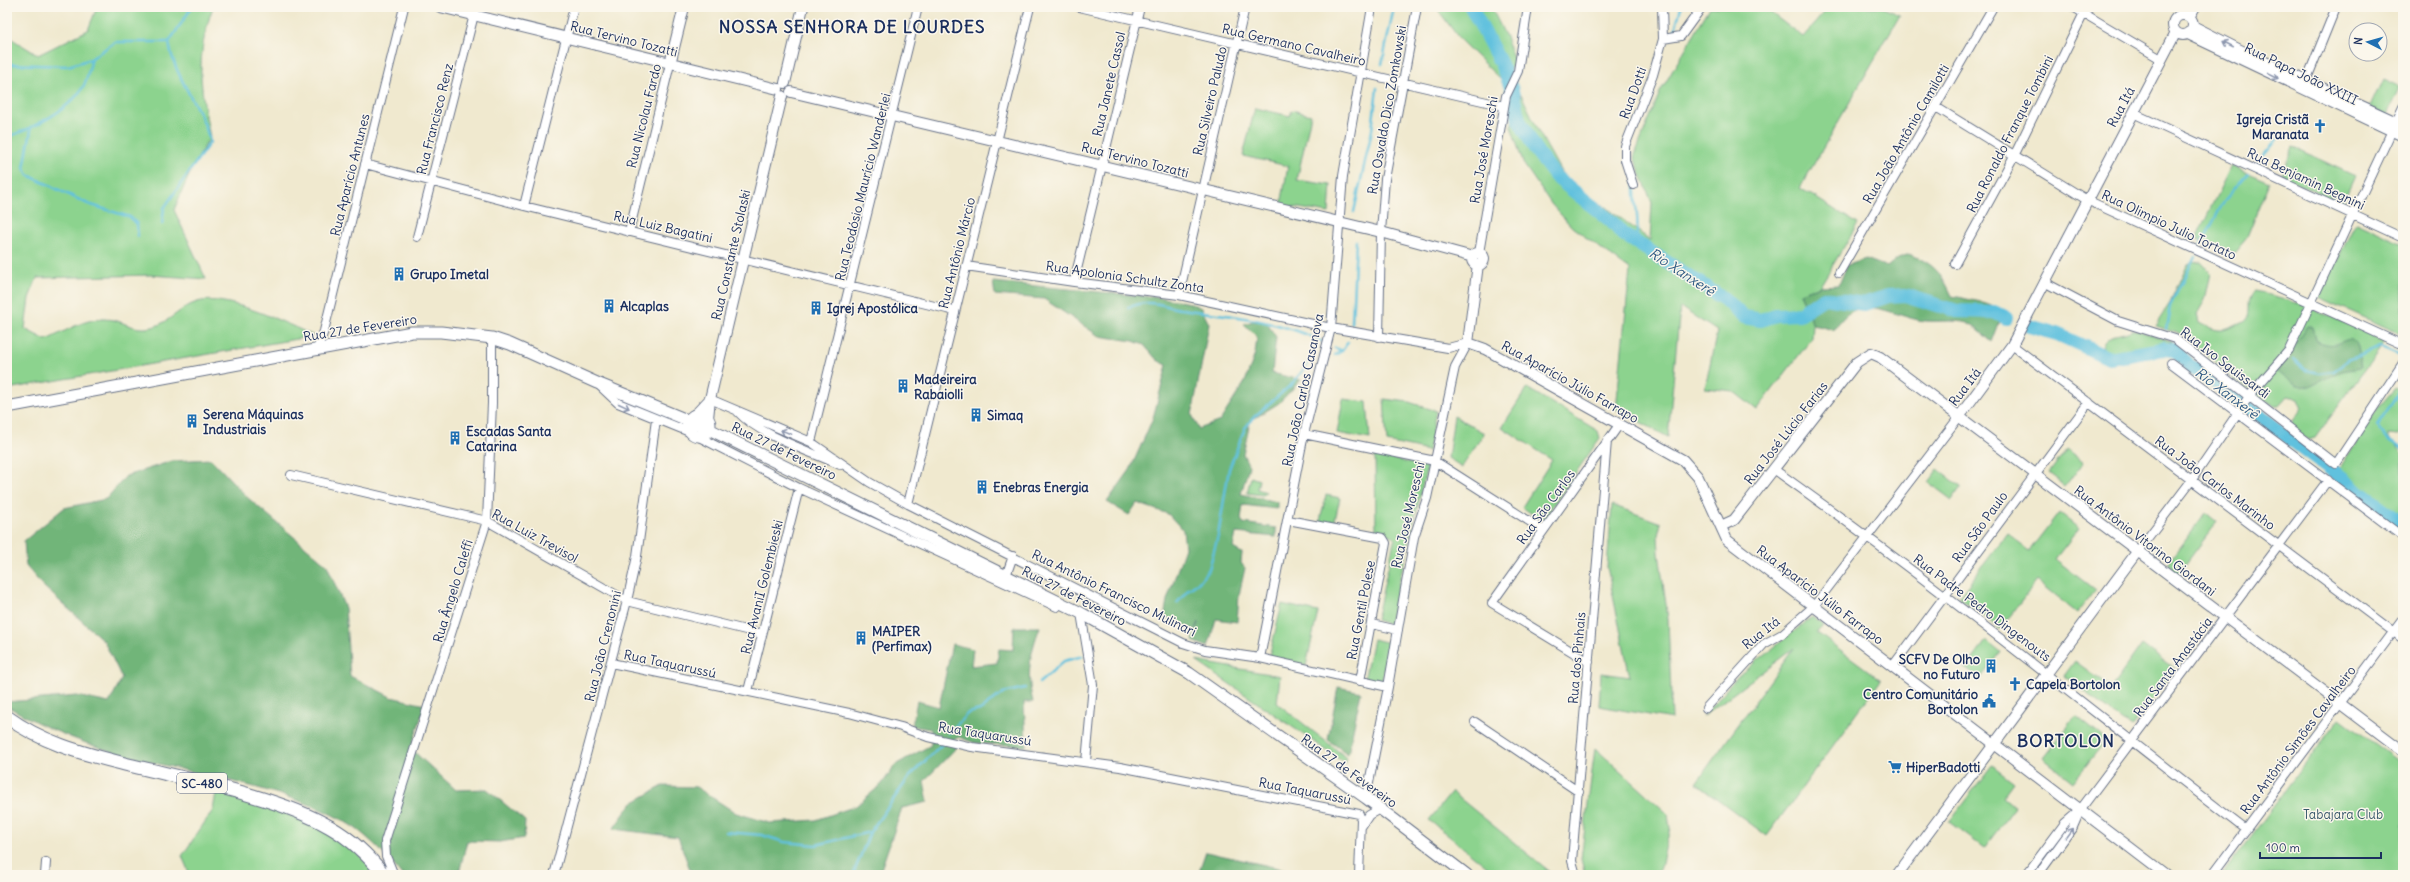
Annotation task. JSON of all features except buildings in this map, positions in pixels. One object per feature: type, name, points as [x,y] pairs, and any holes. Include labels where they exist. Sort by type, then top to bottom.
[{"type":"main road","name":"Rua 27 de Fevereiro","points":[[7,407],[412,332],[441,332],[492,338],[510,344],[597,383],[709,424],[1081,613],[1189,673],[1366,798],[1378,810],[1467,875]]},
{"type":"main road","points":[[692,418],[688,427],[694,434],[702,436],[709,424]]},
{"type":"main road","name":"SC-480","points":[[7,717],[22,728],[54,743],[90,755],[218,787],[297,812],[330,827],[352,842],[384,875]]},
{"type":"street","name":"Rua Aparício Antunes","points":[[317,349],[324,331],[404,7]]},
{"type":"street","name":"Rua Tervino Tozatti","points":[[440,7],[475,11],[566,38],[670,64],[893,115],[1338,223],[1381,232],[1477,258]]},
{"type":"street","points":[[524,206],[574,7]]},
{"type":"street","name":"Rua Nicolau Fardo","points":[[629,232],[684,7]]},
{"type":"street","name":"Rua Constante Stolaski","points":[[692,418],[710,399],[804,7]]},
{"type":"street","name":"Rua Teodósio Maurício Wanderlei","points":[[811,442],[893,115],[918,7]]},
{"type":"street","name":"Rua Antônio Márcio","points":[[908,504],[1030,7]]},
{"type":"street","name":"Rua Germano Cavalheiro","points":[[1079,7],[1504,106]]},
{"type":"street","name":"Rua Janete Cassol","points":[[1074,282],[1140,7]]},
{"type":"street","name":"Rua Silveiro Paludo","points":[[1179,295],[1235,44],[1245,7]]},
{"type":"street","name":"Rua João Carlos Casanova","points":[[1260,658],[1304,434],[1331,328],[1338,223],[1343,176],[1372,7]]},
{"type":"street","name":"Rua Osvaldo Dico Zomkowski","points":[[1379,337],[1381,232],[1385,180],[1417,7]]},
{"type":"street","name":"Rua José Moreschi","points":[[1366,798],[1388,687],[1414,537],[1427,498],[1455,367],[1468,343],[1477,258],[1504,106],[1507,92],[1518,71],[1528,7]]},
{"type":"street","name":"Rua Dotti","points":[[1634,185],[1625,160],[1625,146],[1653,75],[1663,39],[1662,7]]},
{"type":"street","points":[[1663,39],[1681,36],[1702,7]]},
{"type":"street","name":"Rua João Antônio Camilotti","points":[[1839,273],[1993,7]]},
{"type":"street","points":[[2073,7],[2161,59]]},
{"type":"street","points":[[2190,26],[2195,7]]},
{"type":"street","points":[[2304,86],[2336,7]]},
{"type":"street","name":"Rua Francisco Renz","points":[[417,237],[475,11]]},
{"type":"street","name":"Rua Ronaldo Franque Tombini","points":[[1955,264],[2014,156],[2084,13]]},
{"type":"street","name":"Rua Itá","points":[[1706,708],[1764,644],[1782,634],[1814,606],[1959,417],[2012,345],[2176,32],[2173,26],[2175,20],[2180,16],[2190,26]]},
{"type":"street","name":"Rua Papa João XXIII","points":[[2176,32],[2182,35],[2190,26],[2248,59],[2304,86],[2397,126],[2403,136]]},
{"type":"street","name":"Rua Olimpio Julio Tortato","points":[[1936,107],[2087,200],[2403,345]]},
{"type":"street","points":[[1896,875],[2191,481],[2243,405],[2289,350],[2397,126],[2403,107]]},
{"type":"street","name":"Rua Benjamin Begnini","points":[[2133,113],[2403,238]]},
{"type":"street","name":"Rua Luiz Bagatini","points":[[365,164],[524,206],[744,258],[955,311]]},
{"type":"street","name":"Rua Apolonia Schultz Zonta","points":[[966,266],[1074,282],[1179,295],[1331,328],[1448,348],[1468,343]]},
{"type":"street","name":"Rua Ivo Sguissardi","points":[[2044,282],[2118,321],[2176,339],[2243,405],[2328,480],[2403,537]]},
{"type":"street","name":"Rua Ângelo Caleffi","points":[[394,875],[386,856],[385,841],[487,521],[492,403],[492,338]]},
{"type":"street","name":"Rua Aparício Júlio Farrapo","points":[[1468,343],[1485,349],[1683,460],[1698,477],[1727,540],[2166,875]]},
{"type":"street","name":"Rua João Carlos Marinho","points":[[2012,345],[2403,639]]},
{"type":"street","name":"Rua Antônio Vitorino Giordani","points":[[1870,353],[1880,357],[2403,751]]},
{"type":"street","name":"Rua José Lúcio Farias","points":[[1721,526],[1734,520],[1775,470],[1857,362],[1870,353]]},
{"type":"street","name":"Rua Ivo Sguissardi","points":[[2171,363],[2302,440],[2336,464],[2403,363]]},
{"type":"street","points":[[597,383],[618,403],[656,420],[694,434],[799,488],[1057,607],[1059,602]]},
{"type":"street","points":[[709,424],[710,399]]},
{"type":"street","name":"Rua Antônio Francisco Mulinari","points":[[710,399],[811,442],[855,472],[908,504],[1183,643],[1205,650],[1260,658],[1388,687]]},
{"type":"street","name":"Rua São Paulo","points":[[1892,667],[2034,473],[2089,402]]},
{"type":"street","name":"Rua Antônio Francisco Mulinari","points":[[738,412],[746,420],[761,430],[855,472]]},
{"type":"street","name":"Rua João Crenonini","points":[[554,875],[627,601],[637,556],[656,420]]},
{"type":"street","name":"Rua São Carlos","points":[[1589,662],[1492,603],[1619,425]]},
{"type":"street","points":[[1304,434],[1435,461],[1544,530]]},
{"type":"street","name":"Rua dos Pinhais","points":[[1576,875],[1572,861],[1579,792],[1607,441]]},
{"type":"street","name":"Rua Padre Pedro Dingenouts","points":[[1775,470],[1867,535],[1944,596],[2047,673],[2132,742],[2246,830]]},
{"type":"street","name":"Rua Luiz Trevisol","points":[[291,475],[487,521],[627,601],[762,634]]},
{"type":"street","name":"Rua Santa Anastácia","points":[[2026,875],[2065,823],[2080,810],[2132,742],[2328,480]]},
{"type":"street","name":"Rua AvaniI Golembieski","points":[[748,691],[799,488]]},
{"type":"street","name":"Rua Gentil Polese","points":[[1288,520],[1383,538],[1386,543],[1372,624],[1360,681]]},
{"type":"street","name":"Rua Antônio Francisco Mulinari","points":[[1006,576],[1013,556]]},
{"type":"street","points":[[1081,613],[1093,686],[1086,762]]},
{"type":"street","name":"Rua Antônio Simões Cavalheiro","points":[[2212,875],[2403,619]]},
{"type":"street","points":[[1372,624],[1398,630]]},
{"type":"street","name":"Rua Taquarussú","points":[[611,663],[848,713],[901,727],[928,737],[972,746],[1086,762],[1359,814],[1361,827]]},
{"type":"street","points":[[1475,722],[1579,792]]},
{"type":"street","points":[[1359,875],[1361,827],[1369,815],[1378,810]]},
{"type":"street","name":"Rua Santa Anastácia","points":[[2038,875],[2073,827],[2080,810]]},
{"type":"street","points":[[2047,847],[2054,853]]},
{"type":"street","points":[[45,875],[46,862]]},
{"type":"green space","points":[[97,7],[213,7],[207,25],[201,72],[210,137],[192,168],[174,210],[206,279],[151,275],[37,278],[29,298],[25,329],[46,340],[87,321],[105,319],[114,320],[134,327],[153,327],[166,321],[190,305],[209,300],[223,302],[256,311],[314,336],[7,389],[7,36],[38,55],[88,30]]},
{"type":"green space","points":[[1436,7],[1491,7],[1506,37],[1515,64],[1500,79],[1461,41]]},
{"type":"green space","points":[[1710,7],[1769,7],[1767,10],[1803,37],[1829,7],[1881,7],[1900,15],[1800,188],[1858,224],[1820,286],[1800,293],[1813,325],[1812,338],[1757,410],[1733,391],[1705,388],[1717,331],[1680,307],[1668,437],[1616,409],[1630,270],[1572,227],[1552,205],[1523,163],[1511,126],[1521,94],[1540,134],[1561,172],[1578,190],[1607,208],[1650,240],[1652,203],[1634,157],[1660,92]]},
{"type":"green space","points":[[2383,79],[2400,87],[2387,115],[2370,107]]},
{"type":"green space","points":[[1255,108],[1290,116],[1292,110],[1311,115],[1297,180],[1331,185],[1329,213],[1281,205],[1288,166],[1243,156]]},
{"type":"green space","points":[[2293,147],[2355,176],[2342,204],[2281,175]]},
{"type":"green space","points":[[2231,166],[2269,182],[2246,239],[2234,253],[2196,238]]},
{"type":"green space","points":[[2356,222],[2403,244],[2403,335],[2319,297]]},
{"type":"green space","points":[[1910,254],[1926,262],[1936,270],[1952,296],[1986,303],[2004,310],[1992,342],[1977,329],[1967,323],[1956,321],[1918,320],[1872,308],[1862,308],[1852,311],[1843,318],[1834,330],[1813,325],[1800,293],[1820,286],[1839,285],[1847,265],[1866,259],[1887,267],[1898,258]]},
{"type":"green space","points":[[2201,262],[2211,273],[2205,300],[2197,314],[2199,323],[2205,326],[2222,330],[2231,328],[2244,321],[2248,315],[2249,303],[2254,292],[2288,300],[2305,306],[2385,342],[2315,438],[2308,440],[2290,425],[2302,408],[2298,398],[2287,396],[2279,405],[2273,405],[2226,373],[2192,342],[2177,333],[2155,326],[2170,303],[2187,266],[2191,263]]},
{"type":"green space","points":[[993,282],[1164,298],[1190,303],[1201,308],[1209,324],[1192,415],[1199,429],[1220,421],[1245,382],[1255,354],[1257,337],[1244,324],[1253,321],[1266,322],[1276,337],[1272,373],[1301,380],[1279,403],[1250,421],[1243,454],[1249,466],[1241,494],[1277,502],[1277,509],[1243,505],[1241,519],[1243,523],[1276,528],[1276,537],[1236,533],[1233,548],[1242,553],[1241,563],[1245,568],[1239,595],[1237,622],[1216,619],[1208,647],[1193,641],[1199,622],[1195,630],[1164,617],[1167,600],[1185,548],[1183,530],[1168,514],[1137,503],[1129,515],[1107,502],[1130,470],[1153,418],[1167,365],[1157,360],[1144,345],[1133,341],[1099,336],[1044,299],[995,295]]},
{"type":"green space","points":[[2307,326],[2313,326],[2316,340],[2326,344],[2334,344],[2346,340],[2351,340],[2355,343],[2361,368],[2342,371],[2309,387],[2297,385],[2277,372]]},
{"type":"green space","points":[[2132,330],[2173,342],[2118,355],[2107,353],[2102,348],[2106,339]]},
{"type":"green space","points":[[1527,388],[1598,431],[1600,438],[1542,521],[1522,507],[1552,460],[1502,427]]},
{"type":"green space","points":[[2395,388],[2403,391],[2403,428],[2400,435],[2388,434],[2388,438],[2403,453],[2403,516],[2360,488],[2338,471],[2377,409]]},
{"type":"green space","points":[[1343,399],[1367,402],[1370,439],[1337,433]]},
{"type":"green space","points":[[1384,399],[1409,402],[1436,411],[1428,451],[1387,442]]},
{"type":"green space","points":[[1454,416],[1484,433],[1462,467],[1448,458]]},
{"type":"green space","points":[[2067,449],[2084,462],[2065,486],[2049,473]]},
{"type":"green space","points":[[1375,455],[1427,467],[1389,624],[1376,620],[1395,537],[1376,530]]},
{"type":"green space","points":[[211,459],[248,498],[327,565],[345,608],[350,676],[391,697],[425,705],[411,749],[456,790],[487,789],[525,821],[524,838],[500,842],[467,841],[460,869],[462,875],[402,875],[368,838],[355,828],[333,815],[280,794],[139,759],[88,744],[38,723],[7,706],[7,702],[77,696],[109,703],[122,678],[104,641],[42,585],[26,566],[24,541],[64,508],[106,499],[126,476],[172,461]]},
{"type":"green space","points":[[1938,469],[1961,487],[1952,500],[1928,482]]},
{"type":"green space","points":[[1251,477],[1259,480],[1257,489],[1266,492],[1263,495],[1247,493]]},
{"type":"green space","points":[[1326,495],[1340,498],[1334,524],[1320,521]]},
{"type":"green space","points":[[1612,505],[1661,523],[1658,535],[1659,553],[1668,619],[1672,719],[1599,706],[1601,673],[1630,677],[1607,567]]},
{"type":"green space","points":[[2059,512],[2079,528],[2055,559],[2095,590],[2077,613],[2037,581],[2000,629],[1959,597],[2007,534],[2029,551]]},
{"type":"green space","points":[[2206,513],[2217,522],[2179,573],[2167,565]]},
{"type":"green space","points":[[1282,604],[1318,612],[1306,666],[1269,657]]},
{"type":"green space","points":[[1812,617],[1824,626],[1816,632],[1881,680],[1767,836],[1696,783],[1794,648],[1702,717],[1738,676]]},
{"type":"green space","points":[[1014,627],[1040,627],[1030,664],[1030,683],[1033,702],[1024,702],[1026,746],[975,743],[959,737],[949,742],[957,747],[924,781],[928,802],[902,808],[879,875],[692,875],[678,837],[613,829],[632,803],[663,786],[696,787],[736,813],[770,823],[816,820],[856,806],[882,784],[895,765],[931,745],[931,729],[912,726],[917,701],[939,707],[952,644],[973,649],[971,666],[997,663],[999,649],[1013,650]]},
{"type":"green space","points":[[1373,639],[1390,643],[1381,684],[1364,680]]},
{"type":"green space","points":[[1986,641],[2000,652],[1980,679],[1965,668]]},
{"type":"green space","points":[[2142,645],[2175,669],[2132,727],[2064,676],[2075,661],[2111,688]]},
{"type":"green space","points":[[1196,661],[1280,676],[1277,703],[1347,758],[1345,763]]},
{"type":"green space","points":[[1338,687],[1361,692],[1348,754],[1328,740]]},
{"type":"green space","points":[[2076,716],[2106,740],[2073,782],[2043,758]]},
{"type":"green space","name":"Tabajara Club","points":[[2340,718],[2403,765],[2403,875],[2222,875]]},
{"type":"green space","points":[[1595,748],[1668,814],[1670,828],[1659,875],[1585,875],[1581,859]]},
{"type":"green space","points":[[1992,765],[2014,782],[2003,797],[2015,807],[1984,848],[1949,822]]},
{"type":"green space","points":[[1452,792],[1554,875],[1497,875],[1429,820]]},
{"type":"green space","points":[[216,793],[282,812],[325,830],[344,842],[362,857],[377,875],[190,875],[182,856],[213,810]]},
{"type":"green space","points":[[1206,852],[1305,874],[1306,875],[1198,875]]},
{"type":"waterway","points":[[7,137],[40,123],[72,101],[80,92],[85,83],[92,58],[115,42],[169,42],[192,7]]},
{"type":"waterway","points":[[1382,64],[1394,7]]},
{"type":"waterway","name":"Rio Xanxerê","points":[[1471,7],[1501,64],[1511,87],[1519,120],[1537,152],[1556,177],[1611,221],[1623,234],[1724,299],[1744,317],[1761,320],[1776,315],[1799,314],[1824,298],[1864,304],[1888,296],[1905,295],[1957,311],[1994,312],[2006,318]]},
{"type":"waterway","points":[[1675,30],[1681,7]]},
{"type":"waterway","points":[[162,224],[164,208],[210,142],[201,116],[176,68],[169,42]]},
{"type":"waterway","points":[[7,64],[68,66],[91,59]]},
{"type":"waterway","points":[[1354,212],[1372,130],[1377,88]]},
{"type":"waterway","points":[[31,130],[24,168],[28,175],[88,204],[130,217],[137,224],[138,236]]},
{"type":"waterway","points":[[2257,163],[2277,140]]},
{"type":"waterway","points":[[2201,245],[2224,201],[2248,173]]},
{"type":"waterway","points":[[1635,185],[1637,221],[1637,235],[1635,242]]},
{"type":"waterway","points":[[1352,323],[1356,241]]},
{"type":"waterway","points":[[2166,329],[2170,306],[2195,257]]},
{"type":"waterway","points":[[1128,307],[1144,303],[1155,303],[1180,309],[1271,323],[1289,328],[1323,342]]},
{"type":"waterway","name":"Rio Xanxerê","points":[[2029,326],[2057,334],[2109,358],[2163,349],[2174,350],[2190,366],[2200,371],[2403,524]]},
{"type":"waterway","points":[[1335,355],[1342,351],[1348,342]]},
{"type":"waterway","name":"Rio Xanxerê","points":[[2163,349],[2164,342]]},
{"type":"waterway","points":[[2293,360],[2305,370],[2320,373],[2334,371],[2348,360],[2381,347],[2400,355]]},
{"type":"waterway","points":[[1335,348],[1342,351]]},
{"type":"waterway","points":[[1177,603],[1188,590],[1199,582],[1209,569],[1218,536],[1229,469],[1245,428],[1254,417],[1292,384],[1308,364]]},
{"type":"waterway","points":[[2403,387],[2377,425],[2388,440],[2403,449]]},
{"type":"waterway","points":[[1039,683],[1064,661],[1083,656]]},
{"type":"waterway","points":[[949,733],[968,713],[980,710],[1003,693],[1025,688]]},
{"type":"waterway","points":[[853,875],[870,832],[910,776],[942,744]]},
{"type":"waterway","points":[[726,832],[762,835],[784,842],[816,845],[870,832]]},
{"type":"place","name":"Igreja Cristã Maranata","points":[[2320,126]]},
{"type":"place","name":"Grupo Imetal","points":[[399,274]]},
{"type":"place","name":"Alcaplas","points":[[609,306]]},
{"type":"place","name":"Igrej Apostólica","points":[[816,308]]},
{"type":"place","name":"Madeireira Rabaiolli","points":[[903,386]]},
{"type":"place","name":"Simaq","points":[[976,415]]},
{"type":"place","name":"Serena Máquinas Industriais","points":[[192,421]]},
{"type":"place","name":"Escadas Santa Catarina","points":[[455,438]]},
{"type":"place","name":"Enebras Energia","points":[[982,487]]},
{"type":"place","name":"MAIPER (Perfimax)","points":[[861,638]]},
{"type":"place","name":"SCFV De Olho no Futuro","points":[[1991,666]]},
{"type":"place","name":"Capela Bortolon","points":[[2015,684]]},
{"type":"place","name":"Centro Comunitário Bortolon","points":[[1989,701]]},
{"type":"place","name":"HiperBadotti","points":[[1895,767]]},
{"type":"district","name":"NOSSA SENHORA DE LOURDES","points":[[852,27]]},
{"type":"district","name":"BORTOLON","points":[[2066,741]]}]
